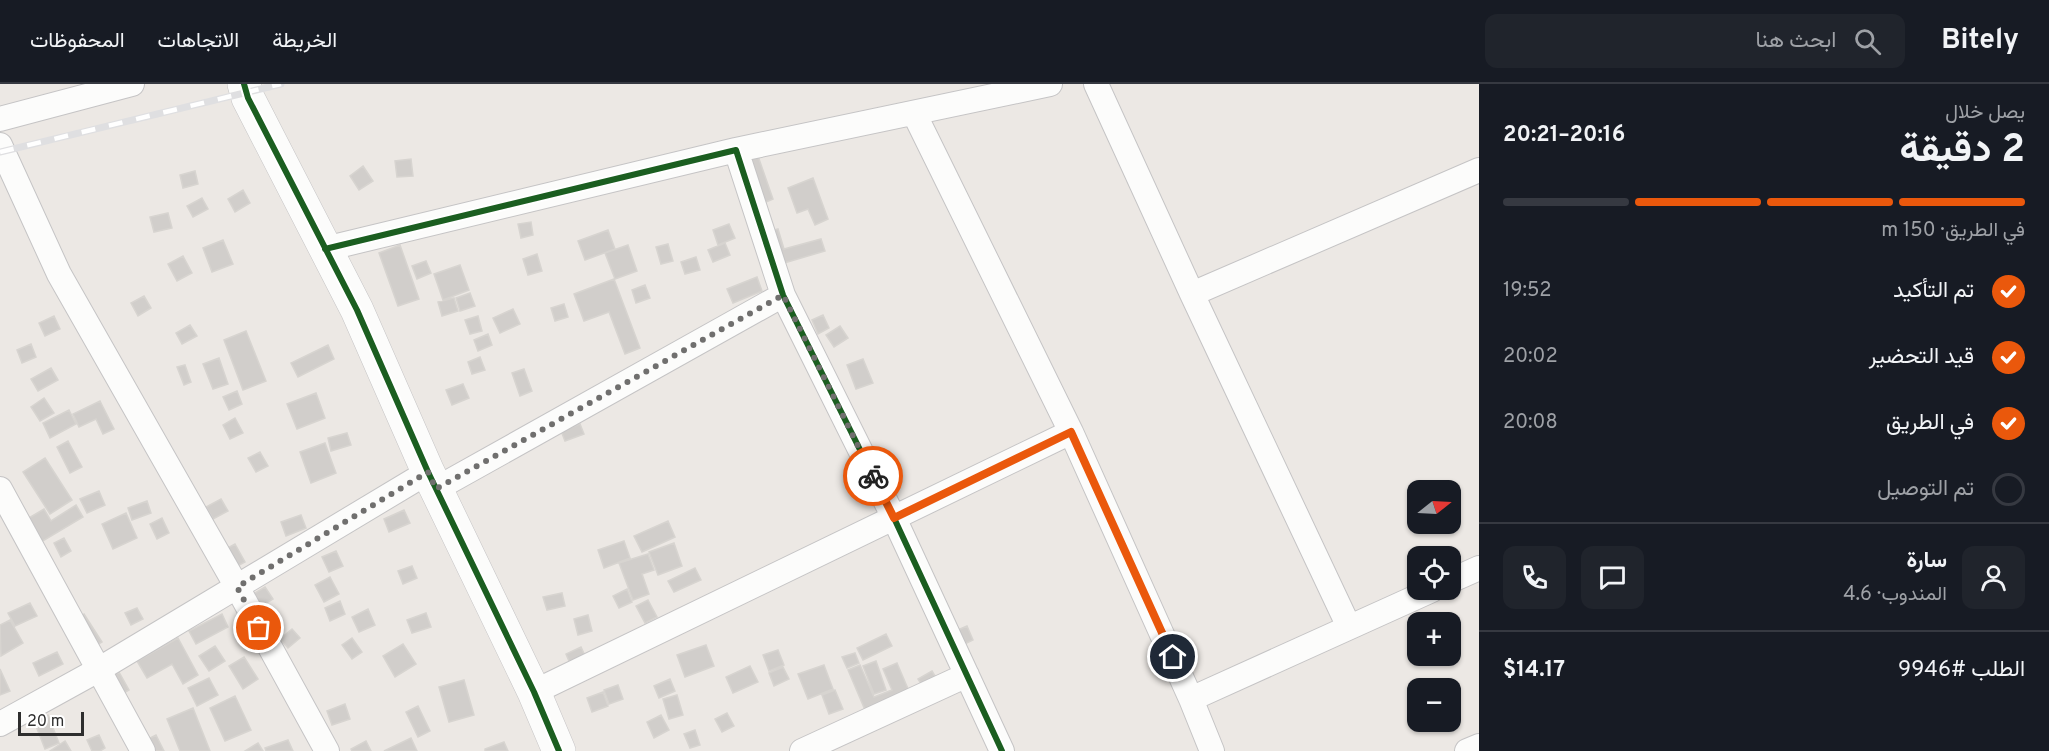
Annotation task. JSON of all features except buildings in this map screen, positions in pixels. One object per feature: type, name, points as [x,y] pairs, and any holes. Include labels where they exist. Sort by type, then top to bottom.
[{"type":"street","points":[[0,119],[132,84]]},
{"type":"street","points":[[244,84],[248,98],[357,310],[432,481],[534,693],[559,751]]},
{"type":"street","points":[[326,249],[736,150],[1050,84]]},
{"type":"street","points":[[1096,84],[1349,627]]},
{"type":"street","points":[[914,113],[1071,432],[1191,699],[1212,751]]},
{"type":"street","points":[[0,145],[59,274],[237,587],[327,751]]},
{"type":"street","points":[[736,150],[783,295],[894,518],[1002,751]]},
{"type":"street","points":[[1192,294],[1479,170]]},
{"type":"street","points":[[0,724],[98,670],[237,587],[783,295]]},
{"type":"street","points":[[534,693],[1071,432]]},
{"type":"street","points":[[0,489],[143,751]]},
{"type":"street","points":[[1461,576],[1479,568]]},
{"type":"street","points":[[1191,699],[1410,600]]},
{"type":"street","points":[[802,751],[967,675]]},
{"type":"street","points":[[1467,751],[1479,746]]},
{"type":"railway","points":[[0,152],[281,84]]},
{"type":"cycle path","points":[[244,84],[248,98],[357,310],[428,472],[534,692],[559,751]]},
{"type":"cycle path","points":[[325,249],[736,150],[783,295],[894,518],[1002,751]]},
{"type":"way so far","points":[[259,628],[237,587],[428,472],[436,489],[783,295],[873,476]]},
{"type":"route","points":[[873,476],[894,518],[1071,432],[1173,657]]}]
